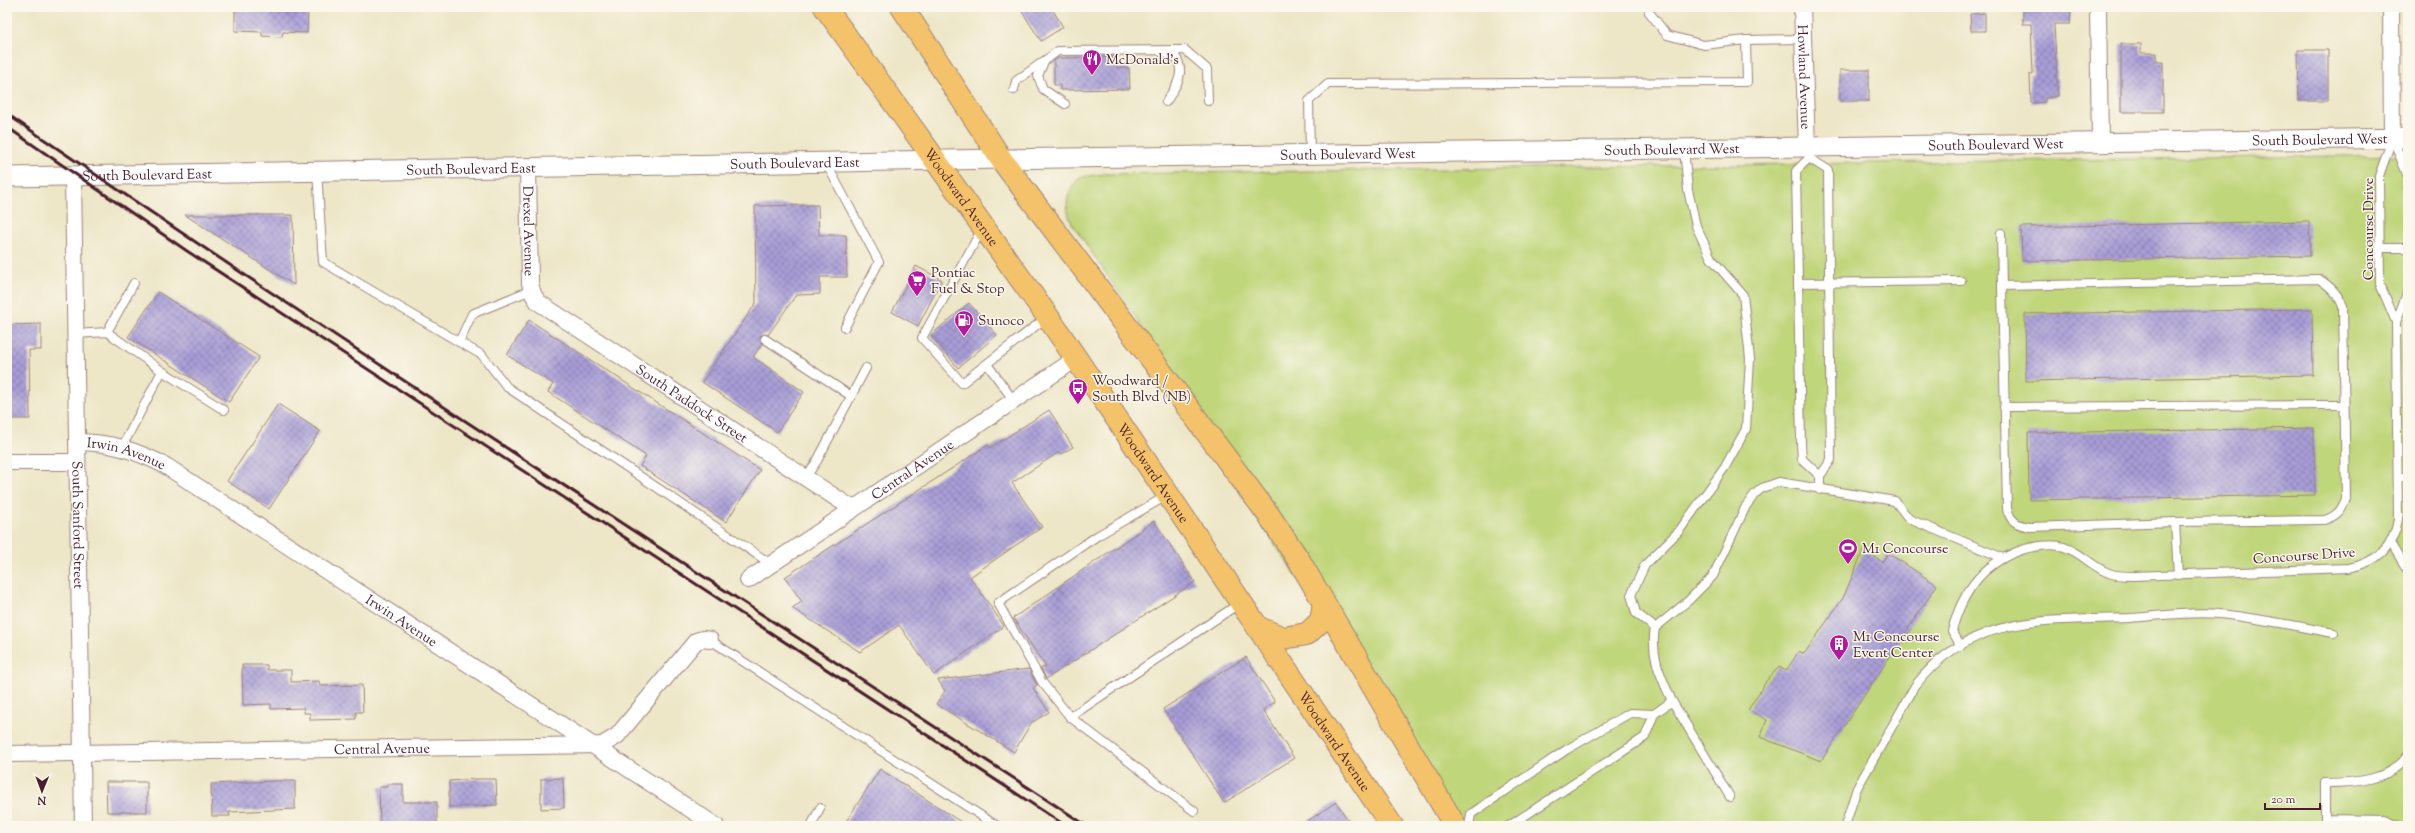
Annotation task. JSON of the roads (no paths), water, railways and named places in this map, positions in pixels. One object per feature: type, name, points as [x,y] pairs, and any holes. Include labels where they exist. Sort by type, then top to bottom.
[{"type":"main road","name":"Woodward Avenue","points":[[824,7],[936,160],[1077,358],[1392,826]]},
{"type":"main road","points":[[902,7],[1001,159],[1268,514],[1324,603],[1456,826]]},
{"type":"main road","points":[[1260,628],[1283,638],[1307,634],[1321,621],[1324,603]]},
{"type":"street","name":"Howland Avenue","points":[[1802,7],[1808,152]]},
{"type":"street","points":[[2098,7],[2100,143]]},
{"type":"street","points":[[2391,7],[2400,138]]},
{"type":"street","name":"South Boulevard West","points":[[936,160],[1684,149],[1808,152],[2100,143],[2400,138]]},
{"type":"street","name":"South Boulevard East","points":[[7,177],[936,160]]},
{"type":"street","name":"Drexel Avenue","points":[[528,167],[532,292]]},
{"type":"street","name":"South Sanford Street","points":[[73,176],[83,826]]},
{"type":"street","name":"South Paddock Street","points":[[532,292],[542,305],[854,509]]},
{"type":"street","name":"Central Avenue","points":[[748,580],[1077,358]]},
{"type":"street","name":"Irwin Avenue","points":[[77,442],[100,442],[122,447],[145,455],[166,466],[716,826]]},
{"type":"street","name":"Irwin Avenue","points":[[7,462],[78,462]]},
{"type":"street","name":"Central Avenue","points":[[7,754],[593,745],[608,742],[617,736],[696,641],[703,638],[710,640]]},
{"type":"lane","points":[[1649,12],[1667,35],[1704,45],[1746,40],[1803,39]]},
{"type":"lane","points":[[1310,154],[1309,101],[1328,84],[1747,82],[1746,40]]},
{"type":"lane","points":[[1154,50],[1176,57],[1181,66],[1179,80],[1166,102]]},
{"type":"lane","points":[[1014,90],[1016,81],[1058,51],[1185,50],[1205,65],[1208,73],[1208,101]]},
{"type":"lane","points":[[1044,60],[1038,71],[1041,86],[1065,104]]},
{"type":"lane","points":[[2400,138],[2408,177],[2408,187]]},
{"type":"lane","name":"Concourse Drive","points":[[2396,322],[2380,284],[2379,176],[2400,138]]},
{"type":"lane","points":[[1655,628],[1636,614],[1631,595],[1645,565],[1679,531],[1725,466],[1746,429],[1750,359],[1743,295],[1711,258],[1696,226],[1688,190],[1684,149]]},
{"type":"lane","points":[[1820,476],[1802,459],[1796,171],[1808,152],[1828,170],[1831,460],[1820,476],[1820,490]]},
{"type":"lane","points":[[826,162],[879,262],[845,327]]},
{"type":"lane","points":[[317,171],[323,262],[482,355],[507,386],[771,564]]},
{"type":"lane","points":[[984,227],[922,338],[962,383],[1048,317]]},
{"type":"lane","points":[[2001,233],[2004,407],[2007,510],[2010,519],[2018,525],[2324,520],[2335,517],[2342,509],[2346,499],[2343,306],[2332,288],[2319,279],[2002,286]]},
{"type":"lane","points":[[2380,248],[2408,248]]},
{"type":"lane","points":[[1798,283],[1961,281]]},
{"type":"lane","points":[[107,332],[134,283]]},
{"type":"lane","name":"Concourse Drive","points":[[1961,646],[1952,630],[1962,602],[1978,578],[1985,569],[2003,558],[2035,547],[2062,546],[2073,550],[2109,573],[2133,576],[2348,568],[2372,561],[2383,553],[2391,543],[2398,519],[2396,322],[2408,291]]},
{"type":"lane","points":[[459,342],[472,314],[532,292]]},
{"type":"lane","points":[[76,334],[107,332],[162,371],[224,410]]},
{"type":"lane","points":[[765,339],[851,396]]},
{"type":"lane","points":[[988,364],[1014,401]]},
{"type":"lane","points":[[806,477],[817,461],[866,368]]},
{"type":"lane","points":[[122,447],[162,371]]},
{"type":"lane","points":[[2004,407],[2344,405]]},
{"type":"lane","points":[[2398,477],[2408,477]]},
{"type":"lane","points":[[1730,797],[1672,701],[1655,659],[1653,641],[1655,628],[1688,601],[1713,576],[1746,506],[1762,488],[1779,482],[1820,490],[1895,501],[1909,519],[2003,558]]},
{"type":"lane","points":[[1168,495],[1097,536],[998,603],[1042,682],[1070,717],[1194,811]]},
{"type":"lane","points":[[2175,522],[2178,574]]},
{"type":"lane","points":[[2391,543],[2408,571]]},
{"type":"lane","points":[[1070,717],[1241,603]]},
{"type":"lane","points":[[1845,826],[1857,788],[1905,701],[1926,672],[1961,646],[1994,629],[2031,622],[2219,614],[2334,633]]},
{"type":"lane","points":[[710,640],[997,826]]},
{"type":"lane","points":[[1509,826],[1645,737],[1654,714],[1672,701]]},
{"type":"lane","points":[[1469,826],[1471,814],[1566,750],[1630,712],[1654,714]]},
{"type":"lane","points":[[2398,826],[2386,820],[2325,819],[2325,783],[2355,782],[2388,773],[2408,755]]},
{"type":"lane","points":[[811,826],[820,808]]},
{"type":"railway","points":[[7,114],[275,295],[545,473],[1087,826]]},
{"type":"railway","points":[[7,127],[187,251],[1066,826]]},
{"type":"place","name":"McDonald's","points":[[1092,76]]},
{"type":"place","name":"Pontiac Fuel & Stop","points":[[917,297]]},
{"type":"place","name":"Sunoco","points":[[964,337]]},
{"type":"place","name":"Woodward / South Blvd (NB)","points":[[1078,405]]},
{"type":"place","name":"M1 Concourse","points":[[1848,565]]},
{"type":"place","name":"M1 Concourse Event Center","points":[[1839,661]]}]
